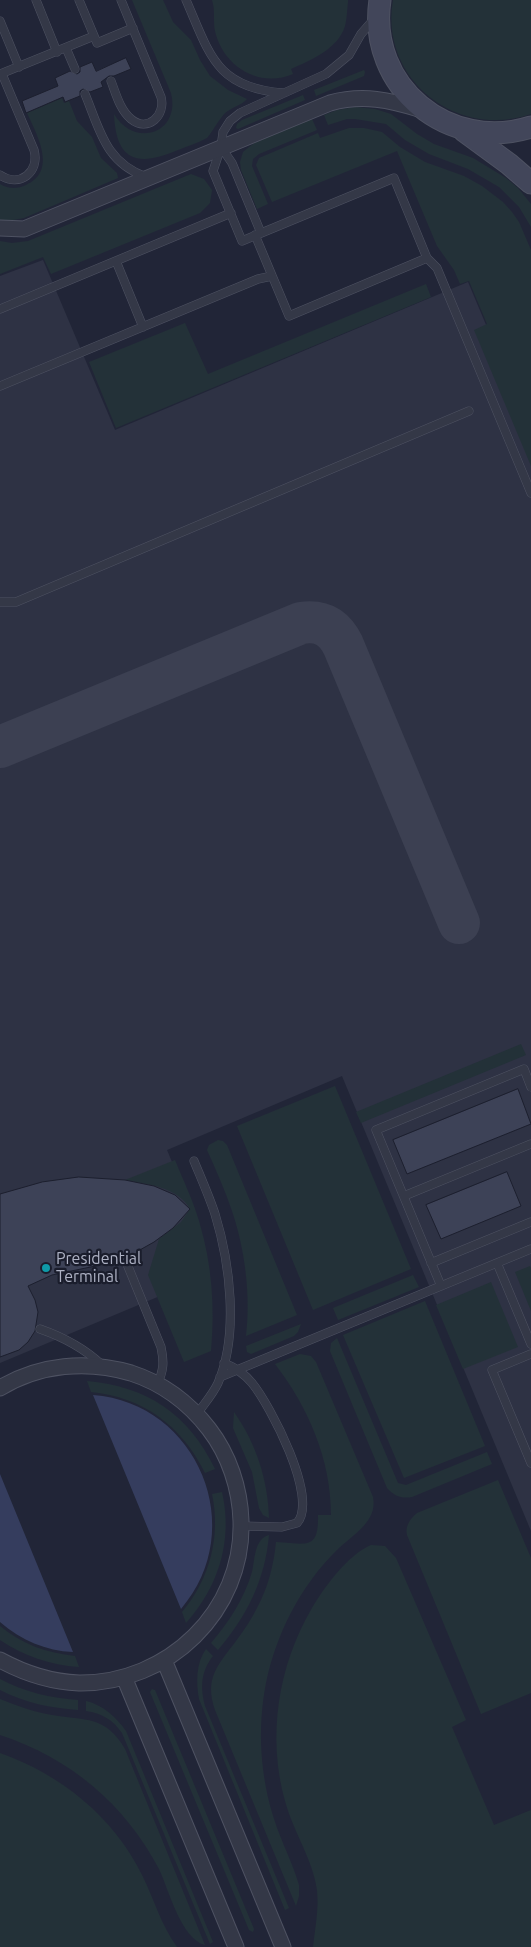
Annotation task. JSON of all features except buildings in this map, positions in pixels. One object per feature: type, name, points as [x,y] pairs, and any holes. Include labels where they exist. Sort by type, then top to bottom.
[{"type":"street","points":[[379,7],[380,39],[388,63],[400,85],[426,112]]},
{"type":"street","points":[[0,228],[24,229],[314,109],[345,99],[362,97],[384,100],[426,112],[472,132],[497,134],[531,128]]},
{"type":"street","points":[[460,128],[509,164],[531,183]]},
{"type":"street","points":[[0,1388],[22,1377],[53,1368],[70,1366],[103,1366],[136,1375],[157,1384],[179,1398],[214,1435],[229,1464],[239,1496],[241,1526],[240,1546],[232,1578],[218,1608],[197,1634],[164,1660],[143,1671],[124,1677],[94,1682],[61,1681],[29,1673],[0,1660]]},
{"type":"street","points":[[164,1660],[283,1947]]},
{"type":"street","points":[[124,1677],[236,1947]]},
{"type":"lane","points":[[36,0],[57,52]]},
{"type":"lane","points":[[79,0],[97,43],[132,28]]},
{"type":"lane","points":[[111,81],[124,112],[132,120],[143,124],[158,118],[162,108],[162,97],[121,0]]},
{"type":"lane","points":[[186,0],[210,54],[223,71],[249,87],[286,93]]},
{"type":"lane","points":[[379,7],[352,50],[326,74],[235,116],[222,132],[221,147],[213,171],[242,241],[394,178],[427,258],[436,268],[531,493]]},
{"type":"lane","points":[[0,21],[19,67]]},
{"type":"lane","points":[[0,175],[7,179],[19,179],[30,173],[35,162],[34,150],[1,74],[94,36]]},
{"type":"lane","points":[[66,48],[75,69]]},
{"type":"lane","points":[[85,94],[110,153],[127,168],[148,178]]},
{"type":"lane","points":[[221,147],[232,163],[272,276],[289,316],[427,258]]},
{"type":"lane","points":[[0,309],[231,213]]},
{"type":"lane","points":[[116,261],[143,327]]},
{"type":"lane","points":[[0,386],[258,279],[272,276]]},
{"type":"lane","points":[[0,602],[16,602],[469,411]]},
{"type":"lane","points":[[441,1286],[376,1130],[524,1069],[531,1087]]},
{"type":"lane","points":[[404,1196],[531,1144]]},
{"type":"lane","points":[[194,1161],[214,1213],[222,1243],[230,1305],[229,1336],[220,1378],[210,1397],[196,1414]]},
{"type":"lane","points":[[431,1263],[531,1222]]},
{"type":"lane","points":[[220,1378],[531,1249]]},
{"type":"lane","points":[[497,1263],[531,1344]]},
{"type":"lane","points":[[127,1264],[161,1347],[164,1360],[163,1373],[157,1384]]},
{"type":"lane","points":[[40,1329],[68,1340],[103,1366]]},
{"type":"lane","points":[[531,1354],[492,1370],[531,1463]]},
{"type":"lane","points":[[224,1363],[239,1370],[265,1400],[285,1439],[294,1463],[301,1494],[302,1512],[300,1520],[293,1525],[282,1527],[241,1526]]},
{"type":"shaded area","points":[[132,0],[163,0],[173,22],[191,40],[210,76],[228,90],[247,99],[225,113],[207,138],[164,155],[141,159],[125,151],[119,142],[114,114],[123,125],[133,131],[154,132],[163,126],[169,118],[172,107],[171,93]]},
{"type":"shaded area","points":[[212,0],[348,0],[347,17],[345,26],[336,41],[315,58],[291,69],[293,74],[281,78],[257,77],[236,66],[221,47],[214,26]]},
{"type":"shaded area","points":[[393,0],[531,0],[531,114],[503,120],[476,118],[451,110],[429,96],[411,78],[398,55],[392,29]]},
{"type":"shaded area","points":[[364,70],[364,76],[316,96],[314,90]]},
{"type":"shaded area","points":[[303,95],[305,100],[238,129],[236,128],[237,124],[242,120]]},
{"type":"shaded area","points":[[62,98],[64,103],[69,101],[77,121],[92,137],[101,158],[117,173],[118,178],[24,218],[8,221],[0,220],[0,184],[10,188],[23,186],[36,179],[41,171],[43,162],[40,142],[27,113]]},
{"type":"shaded area","points":[[355,107],[375,109],[391,114],[417,134],[434,144],[473,158],[506,178],[518,188],[531,204],[531,227],[519,207],[499,187],[468,169],[429,154],[405,140],[386,124],[347,119],[328,125],[324,115],[337,110]]},
{"type":"shaded area","points":[[312,119],[317,130],[259,154],[253,159],[252,166],[268,204],[257,209],[241,170],[240,162],[243,152],[254,143]]},
{"type":"shaded area","points":[[349,128],[364,128],[382,132],[400,147],[425,162],[464,176],[482,186],[503,202],[519,222],[531,250],[531,466],[474,330],[487,324],[469,281],[460,284],[454,270],[437,246],[397,151],[272,202],[256,165],[259,158],[318,133],[320,138]]},
{"type":"shaded area","points":[[191,174],[204,179],[212,190],[210,203],[200,213],[51,274],[43,257],[0,274],[0,241],[12,243],[28,241]]},
{"type":"shaded area","points":[[43,260],[115,430],[468,282],[531,432],[531,1531],[342,1076],[167,1150],[192,1210],[198,1280],[0,1363],[0,276]]},
{"type":"shaded area","points":[[426,284],[431,297],[116,428],[89,362],[185,323],[208,374]]},
{"type":"shaded area","points":[[521,1044],[526,1055],[361,1123],[356,1112]]},
{"type":"shaded area","points":[[335,1086],[411,1269],[313,1310],[237,1126]]},
{"type":"shaded area","points":[[218,1140],[223,1141],[227,1145],[297,1315],[246,1336],[248,1305],[246,1273],[237,1226],[207,1150],[209,1145]]},
{"type":"shaded area","points":[[175,1160],[194,1205],[207,1253],[210,1269],[213,1318],[211,1351],[184,1362],[148,1275],[159,1239],[181,1222],[190,1209],[185,1202],[170,1191],[152,1185],[125,1180]]},
{"type":"shaded area","points":[[530,1266],[531,1268],[531,1311],[515,1272]]},
{"type":"shaded area","points":[[413,1275],[419,1287],[338,1320],[333,1308]]},
{"type":"shaded area","points":[[491,1282],[518,1347],[463,1369],[436,1305]]},
{"type":"shaded area","points":[[425,1301],[485,1446],[404,1478],[343,1335]]},
{"type":"shaded area","points":[[301,1324],[294,1336],[251,1354],[247,1352],[246,1346]]},
{"type":"shaded area","points":[[337,1338],[398,1483],[406,1485],[487,1452],[492,1464],[412,1497],[405,1498],[392,1493],[387,1488],[330,1351],[331,1343]]},
{"type":"shaded area","points":[[300,1354],[311,1356],[316,1362],[373,1497],[374,1506],[368,1521],[324,1564],[301,1595],[276,1646],[266,1683],[261,1735],[263,1771],[275,1822],[299,1885],[299,1896],[296,1906],[215,1710],[211,1689],[215,1672],[247,1625],[261,1600],[270,1576],[276,1542],[308,1543],[316,1535],[318,1515],[331,1515],[327,1474],[315,1435],[298,1398],[275,1364]]},
{"type":"shaded area","points":[[87,1381],[128,1389],[163,1406],[179,1418],[192,1433],[215,1469],[205,1473],[185,1441],[159,1417],[144,1407],[128,1400],[91,1392]]},
{"type":"shaded area","points":[[234,1412],[249,1436],[259,1462],[266,1490],[269,1518],[263,1515],[259,1508],[252,1472],[233,1428]]},
{"type":"shaded area","points":[[498,1480],[531,1558],[531,1693],[481,1714],[407,1535],[407,1526],[417,1513]]},
{"type":"shaded area","points":[[222,1492],[226,1528],[220,1562],[207,1594],[186,1623],[182,1612],[200,1586],[211,1556],[215,1526],[212,1494]]},
{"type":"shaded area","points":[[269,1535],[263,1567],[253,1597],[238,1624],[218,1650],[211,1643],[224,1627],[240,1601],[249,1582],[258,1545],[264,1537]]},
{"type":"shaded area","points":[[371,1545],[385,1546],[396,1558],[466,1720],[452,1727],[494,1825],[531,1810],[531,1947],[313,1947],[317,1912],[317,1890],[315,1879],[285,1801],[277,1752],[279,1702],[291,1653],[300,1630],[312,1608],[330,1581],[346,1563]]},
{"type":"shaded area","points":[[0,1626],[17,1638],[35,1647],[54,1653],[75,1656],[79,1667],[48,1662],[18,1651],[0,1640]]},
{"type":"shaded area","points":[[206,1649],[213,1656],[204,1673],[202,1692],[205,1706],[289,1908],[285,1910],[199,1699],[198,1673],[200,1660]]},
{"type":"shaded area","points":[[0,1679],[38,1694],[78,1700],[78,1710],[29,1702],[0,1690]]},
{"type":"shaded area","points":[[152,1689],[155,1690],[254,1929],[253,1932],[249,1930],[150,1692]]},
{"type":"shaded area","points":[[0,1699],[39,1712],[85,1719],[102,1725],[118,1738],[125,1749],[205,1945],[189,1934],[177,1913],[159,1869],[130,1824],[112,1804],[93,1786],[50,1756],[0,1735]]},
{"type":"shaded area","points":[[86,1701],[98,1705],[109,1712],[126,1731],[213,1942],[210,1944],[122,1733],[107,1718],[97,1713],[86,1711]]},
{"type":"shaded area","points":[[0,1753],[44,1773],[83,1800],[101,1816],[130,1854],[142,1875],[166,1930],[177,1947],[0,1947]]},
{"type":"water","points":[[93,1395],[130,1403],[161,1421],[185,1445],[202,1475],[211,1508],[211,1543],[201,1577],[181,1609]]},
{"type":"water","points":[[0,1474],[73,1652],[44,1647],[34,1643],[16,1634],[0,1622]]},
{"type":"taxiway","points":[[0,747],[301,623],[321,624],[331,629],[343,645],[459,923]]},
{"type":"place","name":"Presidential Terminal","points":[[46,1268]]}]
